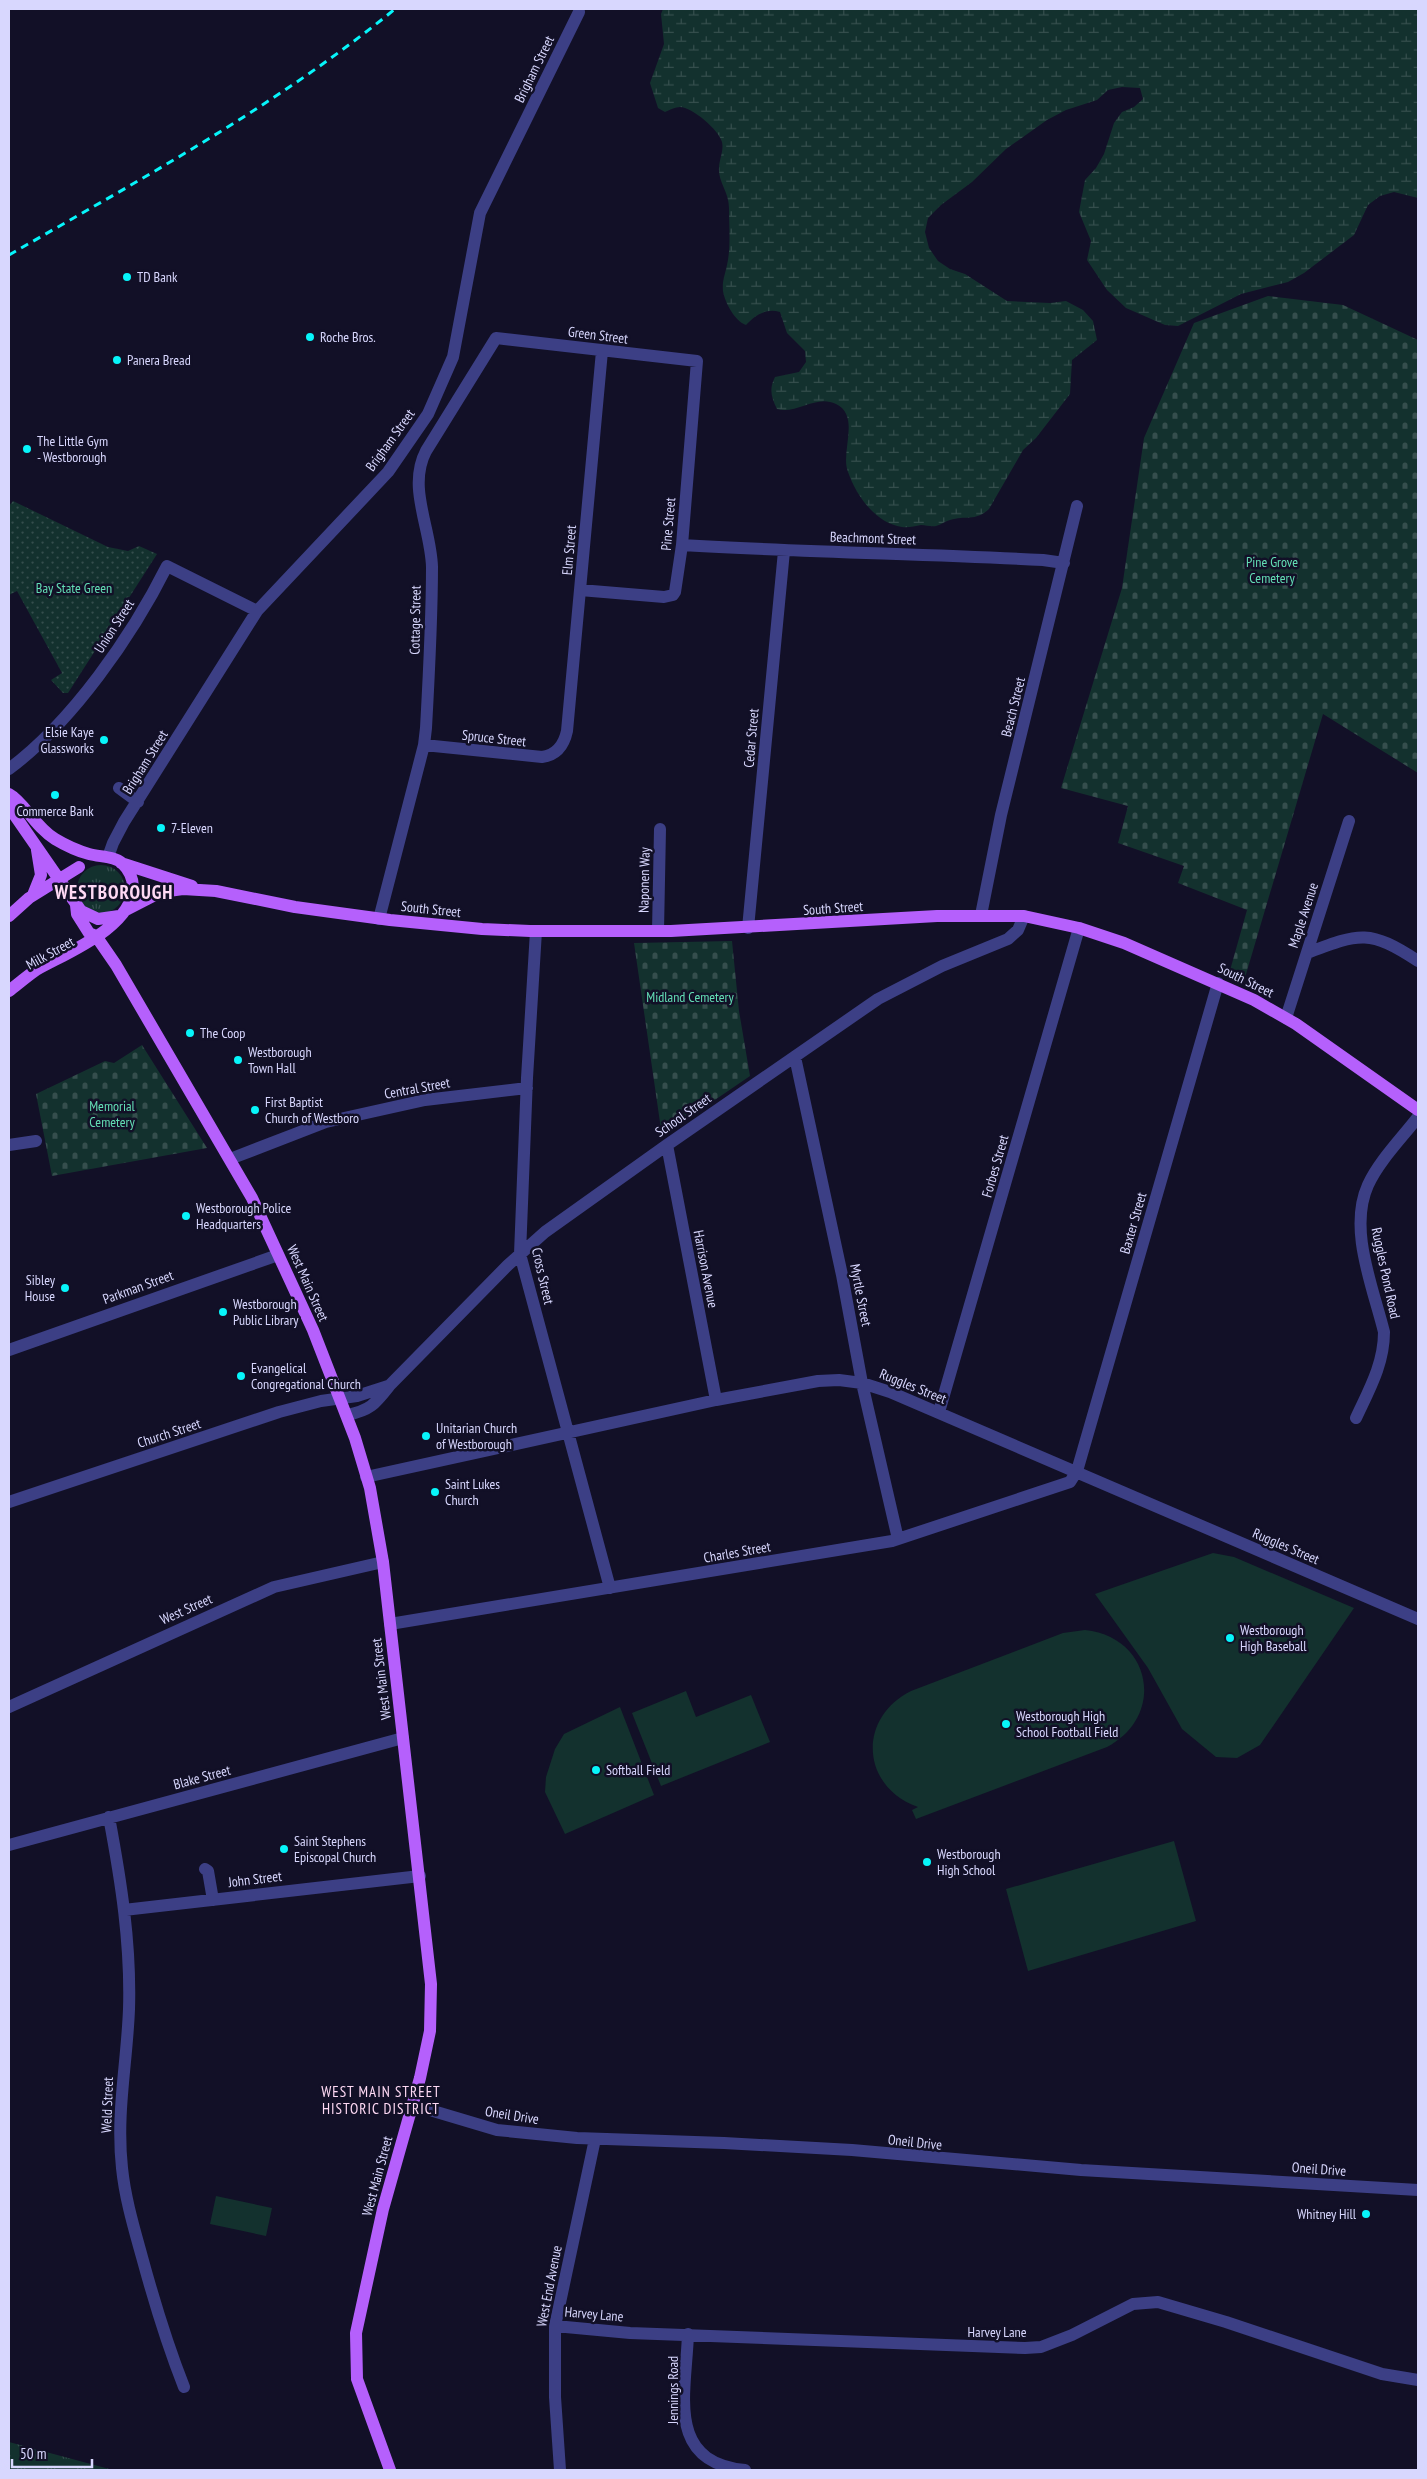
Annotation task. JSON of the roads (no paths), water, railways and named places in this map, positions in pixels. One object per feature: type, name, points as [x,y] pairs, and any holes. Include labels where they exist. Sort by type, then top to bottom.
[{"type":"main road","points":[[9,794],[14,797],[37,826],[61,843],[84,853],[121,863],[129,872],[132,881],[132,896],[123,914],[104,920],[94,919],[74,903],[43,854],[38,850],[9,807]]},
{"type":"main road","points":[[32,896],[41,874],[38,850]]},
{"type":"main road","points":[[11,913],[58,878],[85,862],[104,857]]},
{"type":"main road","name":"South Street","points":[[121,863],[204,890],[295,907],[379,919],[482,929],[658,931],[981,915],[1024,916],[1079,928],[1124,943],[1218,983],[1286,1018],[1418,1110]]},
{"type":"main road","points":[[74,903],[70,882],[79,867]]},
{"type":"main road","name":"South Street","points":[[123,914],[146,899],[168,890],[204,890]]},
{"type":"main road","name":"West Main Street","points":[[74,903],[77,914],[89,933],[98,939],[230,1159],[262,1219],[313,1330],[347,1415],[366,1477],[383,1562],[430,1959],[432,2007],[425,2054],[413,2104],[382,2209],[358,2319],[354,2348],[355,2364],[361,2392],[390,2470]]},
{"type":"main road","name":"Milk Street","points":[[11,989],[36,971],[98,939],[123,914]]},
{"type":"street","name":"Brigham Street","points":[[104,857],[257,611],[388,472],[428,414],[453,357],[480,213],[579,12]]},
{"type":"street","name":"Green Street","points":[[496,338],[697,361]]},
{"type":"street","name":"Cottage Street","points":[[379,919],[424,745],[429,685],[432,566],[428,533],[418,483],[418,471],[426,451],[496,338]]},
{"type":"street","name":"Elm Street","points":[[559,749],[567,731],[602,351]]},
{"type":"street","name":"Pine Street","points":[[580,590],[664,597],[672,595],[677,588],[697,361]]},
{"type":"street","name":"Beach Street","points":[[981,915],[1003,808],[1077,506]]},
{"type":"street","name":"Beachmont Street","points":[[682,545],[784,551],[902,553],[1043,560],[1064,563]]},
{"type":"street","name":"Cedar Street","points":[[748,928],[784,551]]},
{"type":"street","name":"Union Street","points":[[9,768],[38,744],[86,691],[131,629],[167,566],[257,611]]},
{"type":"street","name":"Spruce Street","points":[[424,745],[536,757],[551,755],[559,749]]},
{"type":"street","points":[[118,788],[138,802]]},
{"type":"street","name":"Maple Avenue","points":[[1286,1018],[1349,821]]},
{"type":"street","name":"Naponen Way","points":[[658,931],[660,829]]},
{"type":"street","name":"School Street","points":[[347,1415],[363,1412],[374,1405],[390,1385],[520,1254],[545,1232],[667,1145],[898,987],[942,966],[1008,939],[1018,930],[1024,916]]},
{"type":"street","name":"Forbes Street","points":[[939,1412],[1079,928]]},
{"type":"street","name":"Cross Street","points":[[536,931],[520,1254],[610,1588]]},
{"type":"street","points":[[1307,953],[1349,937],[1368,936],[1383,940],[1418,961]]},
{"type":"street","name":"Baxter Street","points":[[1077,1471],[1218,983]]},
{"type":"street","name":"Myrtle Street","points":[[794,1057],[842,1275],[862,1383],[898,1539]]},
{"type":"street","name":"Central Street","points":[[230,1159],[326,1122],[425,1100],[527,1088]]},
{"type":"street","name":"Ruggles Pond Road","points":[[1356,1418],[1379,1368],[1384,1344],[1384,1332],[1360,1238],[1361,1208],[1366,1191],[1376,1171],[1418,1117]]},
{"type":"street","points":[[9,1145],[36,1141]]},
{"type":"street","name":"Harrison Avenue","points":[[667,1145],[716,1400]]},
{"type":"street","name":"Parkman Street","points":[[9,1350],[278,1255]]},
{"type":"street","name":"Ruggles Street","points":[[366,1477],[716,1400],[818,1381],[839,1380],[862,1383],[939,1412],[1418,1619]]},
{"type":"street","name":"School Street","points":[[340,1398],[357,1396],[390,1385]]},
{"type":"street","name":"Church Street","points":[[9,1502],[279,1412],[340,1398]]},
{"type":"street","name":"Charles Street","points":[[390,1624],[898,1539],[1070,1482],[1077,1471]]},
{"type":"street","name":"West Street","points":[[9,1707],[274,1587],[383,1562]]},
{"type":"street","name":"Blake Street","points":[[9,1845],[403,1738]]},
{"type":"street","name":"Weld Street","points":[[110,1817],[124,1910],[129,2010],[121,2085],[120,2130],[122,2169],[132,2221],[152,2296],[166,2342],[184,2387]]},
{"type":"street","points":[[204,1869],[208,1871],[213,1900]]},
{"type":"street","name":"John Street","points":[[124,1910],[420,1876]]},
{"type":"street","name":"Oneil Drive","points":[[413,2104],[497,2130],[595,2139],[724,2142],[1081,2170],[1418,2190]]},
{"type":"street","name":"West End Avenue","points":[[560,2470],[555,2397],[555,2326],[595,2139]]},
{"type":"street","name":"Harvey Lane","points":[[555,2326],[630,2333],[980,2348],[1041,2347],[1072,2335],[1133,2304],[1158,2302],[1226,2322],[1382,2374],[1418,2380]]},
{"type":"street","name":"Jennings Road","points":[[688,2334],[684,2418],[689,2438],[702,2456],[713,2463],[732,2469],[745,2470]]},
{"type":"railway","points":[[9,255],[207,140],[303,78],[395,9]]},
{"type":"place","name":"TD Bank","points":[[127,277]]},
{"type":"place","name":"Roche Bros.","points":[[310,337]]},
{"type":"place","name":"Panera Bread","points":[[117,360]]},
{"type":"place","name":"The Little Gym - Westborough","points":[[27,449]]},
{"type":"place","name":"Elsie Kaye Glassworks","points":[[104,740]]},
{"type":"place","name":"Commerce Bank","points":[[55,795]]},
{"type":"place","name":"7-Eleven","points":[[161,828]]},
{"type":"place","name":"The Coop","points":[[190,1033]]},
{"type":"place","name":"Westborough Town Hall","points":[[238,1060]]},
{"type":"place","name":"First Baptist Church of Westboro","points":[[255,1110]]},
{"type":"place","name":"Westborough Police Headquarters","points":[[186,1216]]},
{"type":"place","name":"Sibley House","points":[[65,1288]]},
{"type":"place","name":"Westborough Public Library","points":[[223,1312]]},
{"type":"place","name":"Evangelical Congregational Church","points":[[241,1376]]},
{"type":"place","name":"Unitarian Church of Westborough","points":[[426,1436]]},
{"type":"place","name":"Saint Lukes Church","points":[[435,1492]]},
{"type":"place","name":"Westborough High Baseball","points":[[1230,1638]]},
{"type":"place","name":"Westborough High School Football Field","points":[[1006,1724]]},
{"type":"place","name":"Softball Field","points":[[596,1770]]},
{"type":"place","name":"Saint Stephens Episcopal Church","points":[[284,1849]]},
{"type":"place","name":"Westborough High School","points":[[927,1862]]},
{"type":"place","name":"Whitney Hill","points":[[1366,2214]]},
{"type":"district","name":"WESTBOROUGH","points":[[114,892]]},
{"type":"district","name":"WEST MAIN STREET HISTORIC DISTRICT","points":[[381,2100]]},
{"type":"park label","name":"Pine Grove Cemetery","points":[[1272,570]]},
{"type":"park label","name":"Bay State Green","points":[[74,588]]},
{"type":"park label","name":"Midland Cemetery","points":[[690,997]]},
{"type":"park label","name":"Memorial Cemetery","points":[[112,1114]]}]
